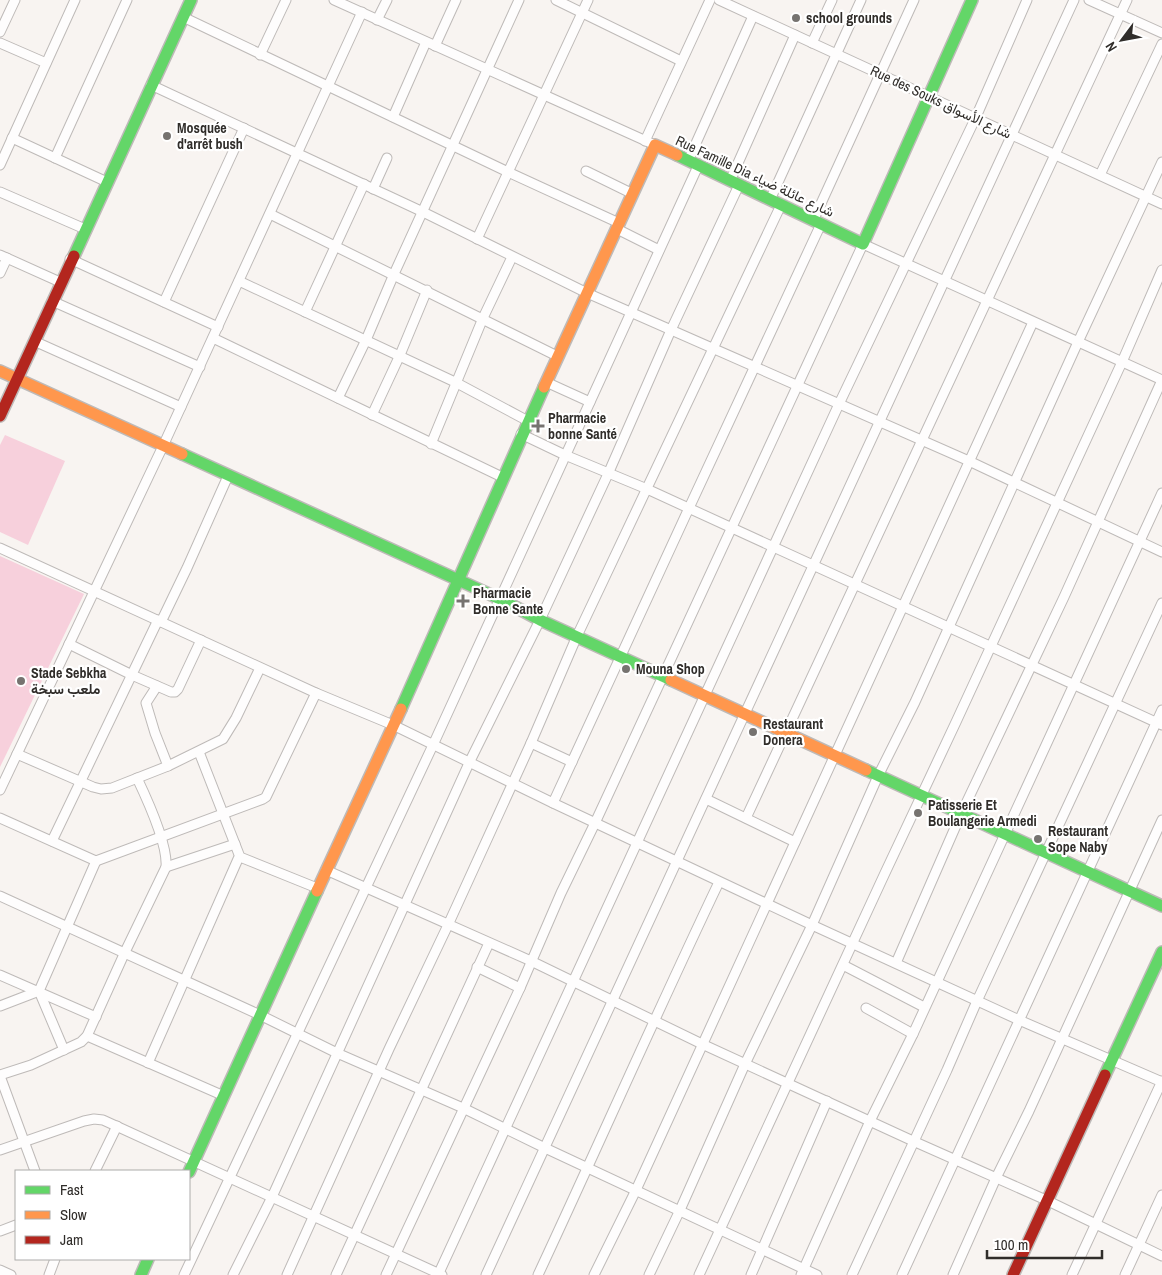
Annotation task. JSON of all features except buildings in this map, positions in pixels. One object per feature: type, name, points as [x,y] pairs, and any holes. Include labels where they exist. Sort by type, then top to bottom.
[{"type":"street","points":[[0,32],[15,0]]},
{"type":"street","points":[[0,165],[75,0]]},
{"type":"street","points":[[55,158],[127,0]]},
{"type":"street","points":[[0,416],[70,259],[191,0]]},
{"type":"street","points":[[260,55],[286,0]]},
{"type":"street","name":"Rue Famille Dia شارع عائلة ضياء","points":[[334,0],[650,143],[817,223],[1162,380]]},
{"type":"street","points":[[377,20],[387,0]]},
{"type":"street","points":[[393,117],[430,44],[456,0]]},
{"type":"street","points":[[338,398],[519,0]]},
{"type":"street","points":[[556,0],[681,60]]},
{"type":"street","points":[[477,239],[588,0]]},
{"type":"street","points":[[191,1168],[393,725],[502,477],[633,194],[681,60],[710,0]]},
{"type":"street","name":"Rue des Souks شارع الأسواق","points":[[719,0],[1162,204]]},
{"type":"street","points":[[812,43],[832,0]]},
{"type":"street","points":[[770,200],[861,0]]},
{"type":"street","points":[[553,803],[755,367],[880,74],[914,0]]},
{"type":"street","points":[[386,1275],[520,988],[561,893],[596,823],[863,244],[972,0]]},
{"type":"street","points":[[0,1150],[84,1120],[103,1120],[191,1168],[230,1178],[439,1274],[572,981],[839,404],[976,118],[1026,0]]},
{"type":"street","points":[[486,1275],[1074,0]]},
{"type":"street","points":[[1089,0],[1162,33]]},
{"type":"street","points":[[746,818],[1127,0]]},
{"type":"street","points":[[0,790],[200,367],[362,12]]},
{"type":"street","points":[[184,1275],[433,745],[659,250],[753,16]]},
{"type":"street","points":[[183,17],[508,172],[618,226],[659,250]]},
{"type":"street","points":[[234,1275],[272,1197],[470,761],[540,620],[608,474],[734,183],[795,35]]},
{"type":"street","points":[[0,43],[46,63]]},
{"type":"street","points":[[1100,175],[1162,44]]},
{"type":"street","points":[[151,85],[373,188],[587,293],[969,462],[1162,552]]},
{"type":"street","points":[[164,302],[244,128]]},
{"type":"street","points":[[12,138],[107,182]]},
{"type":"street","points":[[373,188],[387,158]]},
{"type":"street","points":[[649,1275],[745,1064],[812,925],[878,776],[914,702],[1162,162]]},
{"type":"street","points":[[586,171],[633,194]]},
{"type":"street","points":[[304,312],[364,184]]},
{"type":"street","points":[[0,192],[85,229]]},
{"type":"street","points":[[287,1275],[378,1072],[531,743],[577,636],[781,205]]},
{"type":"street","points":[[270,214],[558,356]]},
{"type":"street","points":[[0,273],[4,256],[60,282]]},
{"type":"street","points":[[431,444],[455,382],[512,257]]},
{"type":"street","points":[[70,259],[218,327]]},
{"type":"street","points":[[699,1275],[1058,503],[1162,270]]},
{"type":"street","points":[[239,281],[400,355],[528,421]]},
{"type":"street","points":[[372,415],[427,290]]},
{"type":"street","points":[[52,301],[200,367]]},
{"type":"street","points":[[594,1275],[636,1190],[1033,322]]},
{"type":"street","points":[[213,338],[502,477]]},
{"type":"street","points":[[34,341],[181,407]]},
{"type":"street","points":[[0,372],[500,599],[540,620],[1162,906]]},
{"type":"street","points":[[896,963],[961,814],[1032,665],[1162,380]]},
{"type":"street","points":[[546,382],[590,402]]},
{"type":"street","points":[[522,434],[565,455],[689,508],[1159,724]]},
{"type":"street","points":[[52,842],[132,675],[187,568],[228,476]]},
{"type":"street","points":[[802,1272],[870,1121],[913,1034],[1006,834],[1162,493]]},
{"type":"street","points":[[0,548],[260,668],[393,725],[812,925],[1019,1020],[1162,1082],[1072,1275]]},
{"type":"street","points":[[852,1275],[881,1216],[977,1000],[1162,603]]},
{"type":"street","points":[[69,644],[132,675],[175,692],[201,640]]},
{"type":"street","points":[[17,754],[80,782],[101,789],[112,788],[168,766],[199,752],[225,737],[260,668]]},
{"type":"street","points":[[157,686],[146,703],[168,766]]},
{"type":"street","points":[[0,818],[96,861],[223,815],[266,797],[316,693]]},
{"type":"street","points":[[902,1275],[1088,872],[1159,724],[1162,710]]},
{"type":"street","points":[[531,743],[572,762]]},
{"type":"street","points":[[199,752],[240,857],[318,888]]},
{"type":"street","points":[[35,1170],[0,1076],[31,1065],[82,1042],[88,1036],[125,952],[166,867],[166,857],[160,837],[149,804],[137,778]]},
{"type":"street","points":[[706,799],[795,842]]},
{"type":"street","points":[[953,1275],[1162,820]]},
{"type":"street","points":[[166,867],[235,844]]},
{"type":"street","points":[[148,1062],[240,857]]},
{"type":"street","points":[[0,1006],[39,991],[96,861]]},
{"type":"street","points":[[326,870],[531,961],[702,1044],[1046,1200],[1162,1256]]},
{"type":"street","points":[[538,1275],[653,1021],[719,882]]},
{"type":"street","points":[[0,896],[125,952],[378,1072],[463,1108],[504,1129],[680,1210],[802,1272],[816,1275]]},
{"type":"street","points":[[336,1275],[488,943]]},
{"type":"street","points":[[1012,1275],[1162,952]]},
{"type":"street","points":[[843,965],[924,1007]]},
{"type":"street","points":[[477,967],[520,988]]},
{"type":"street","points":[[0,974],[96,1017]]},
{"type":"street","points":[[39,991],[64,1050]]},
{"type":"street","points":[[866,1008],[913,1034]]},
{"type":"street","points":[[88,1036],[224,1096]]},
{"type":"street","points":[[751,1275],[827,1101]]},
{"type":"street","points":[[95,1170],[117,1126]]},
{"type":"street","points":[[1125,1275],[1162,1194]]},
{"type":"street","points":[[0,1231],[15,1225]]},
{"type":"street","points":[[49,1275],[55,1260]]},
{"type":"street","points":[[141,1275],[148,1260]]},
{"type":"street","points":[[0,1270],[11,1275]]},
{"type":"shaded area","points":[[5,435],[65,461],[28,545],[0,532],[0,445]]},
{"type":"shaded area","name":"Stade Sebkha ملعب سبخة","points":[[0,556],[84,594],[0,767]]},
{"type":"traffic: fast","points":[[74,256],[191,0]]},
{"type":"traffic: fast","points":[[677,155],[863,244],[972,0]]},
{"type":"traffic: fast","points":[[401,709],[544,387]]},
{"type":"traffic: fast","points":[[182,454],[500,599],[540,620],[671,680]]},
{"type":"traffic: fast","points":[[866,770],[1162,906]]},
{"type":"traffic: fast","points":[[190,1170],[317,891]]},
{"type":"traffic: fast","points":[[1105,1075],[1162,952]]},
{"type":"traffic: fast","points":[[141,1275],[148,1260]]},
{"type":"traffic: slow","points":[[544,387],[655,145],[677,155]]},
{"type":"traffic: slow","points":[[0,371],[182,454]]},
{"type":"traffic: slow","points":[[671,680],[866,770]]},
{"type":"traffic: slow","points":[[317,891],[401,709]]},
{"type":"traffic: jam","points":[[0,416],[74,256]]},
{"type":"traffic: jam","points":[[1013,1275],[1105,1075]]},
{"type":"place","name":"school grounds","points":[[796,18]]},
{"type":"place","name":"Mosquée d'arrêt bush","points":[[167,136]]},
{"type":"place","name":"Pharmacie bonne Santé","points":[[538,426]]},
{"type":"place","name":"Pharmacie Bonne Sante","points":[[463,601]]},
{"type":"place","name":"Mouna Shop","points":[[626,669]]},
{"type":"place","name":"Stade Sebkha ملعب سبخة","points":[[21,681]]},
{"type":"place","name":"Restaurant Donera","points":[[753,732]]},
{"type":"place","name":"Patisserie Et Boulangerie Armedi","points":[[918,813]]},
{"type":"place","name":"Restaurant Sope Naby","points":[[1038,839]]}]
